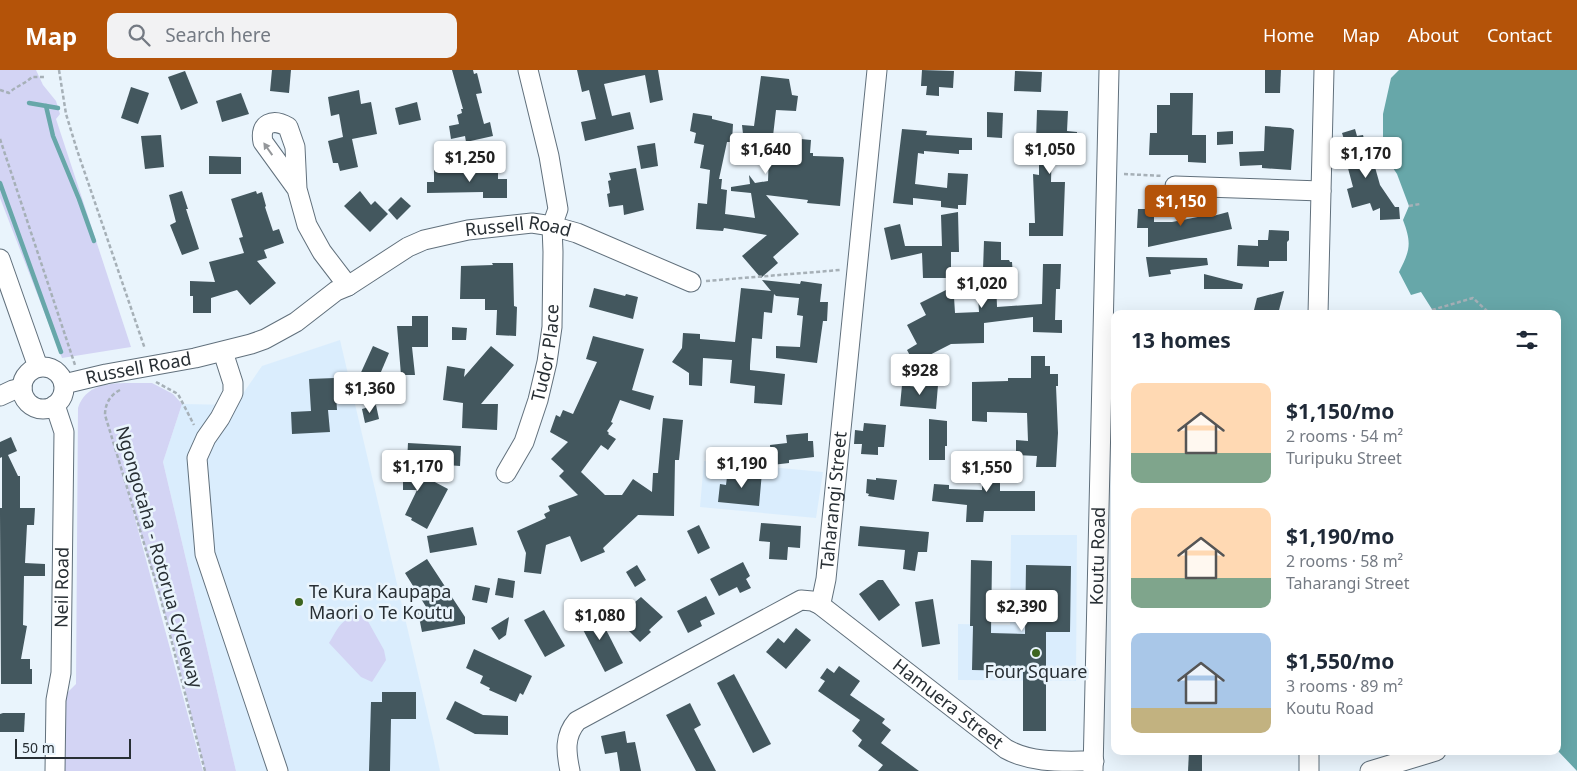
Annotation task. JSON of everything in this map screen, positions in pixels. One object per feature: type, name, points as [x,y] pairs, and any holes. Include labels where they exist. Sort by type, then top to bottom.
[{"type":"street","name":"Tudor Place","points":[[506,473],[524,442],[538,400],[547,362],[552,327],[554,252],[552,226],[558,208],[549,156],[528,70]]},
{"type":"street","name":"Taharangi Street","points":[[819,604],[826,579],[877,70]]},
{"type":"street","name":"Koutu Road","points":[[1093,766],[1107,535],[1107,173],[1109,70]]},
{"type":"street","points":[[1318,310],[1324,70]]},
{"type":"street","points":[[1175,186],[1321,191]]},
{"type":"street","points":[[297,189],[313,238],[348,286]]},
{"type":"street","name":"Russell Road","points":[[73,382],[223,352],[265,339],[296,322],[336,291],[348,286],[393,256],[424,240],[468,230],[532,223],[552,226],[575,232],[691,282]]},
{"type":"street","points":[[0,259],[38,367]]},
{"type":"street","points":[[223,352],[234,383],[233,393],[220,418],[204,442],[197,458],[205,554],[250,693],[278,771]]},
{"type":"street","points":[[38,367],[50,368],[73,382],[55,405],[48,408],[40,409],[33,407],[23,396],[22,388],[26,375],[38,367]]},
{"type":"street","points":[[0,396],[22,388]]},
{"type":"street","name":"Neil Road","points":[[55,405],[64,432],[61,673],[56,700],[55,771]]},
{"type":"street","points":[[570,771],[567,739],[570,729],[577,721],[801,600],[819,604]]},
{"type":"street","name":"Hamuera Street","points":[[819,604],[1011,752],[1030,759],[1093,766]]},
{"type":"street","points":[[1309,755],[1309,771]]},
{"type":"street","points":[[1370,771],[1423,755]]},
{"type":"path","points":[[59,70],[66,114],[77,150],[147,353]]},
{"type":"path","points":[[0,90],[9,93],[32,77],[46,77]]},
{"type":"path","points":[[0,139],[73,382]]},
{"type":"path","points":[[1107,173],[1161,175],[1175,186]]},
{"type":"path","points":[[1409,206],[1420,204]]},
{"type":"path","points":[[691,282],[857,270]]},
{"type":"path","points":[[1432,310],[1473,298],[1486,310]]},
{"type":"path","points":[[151,379],[178,394],[204,442]]},
{"type":"path","name":"Ngongotaha - Rotorua Cycleway","points":[[123,388],[110,397],[105,408],[105,415],[160,596],[205,771]]},
{"type":"shaded area","points":[[0,70],[36,70],[43,85],[56,101],[60,114],[56,119],[131,347],[62,358],[0,198]]},
{"type":"shaded area","points":[[1399,70],[1577,70],[1577,771],[1561,754],[1561,310],[1432,310],[1421,292],[1411,295],[1399,272],[1406,258],[1409,241],[1403,220],[1409,206],[1397,174],[1383,153],[1383,114],[1391,78]]},
{"type":"shaded area","name":"Te Kura Kaupapa Maori o Te Koutu","points":[[340,340],[440,771],[236,771],[163,462],[182,404],[235,405],[262,366]]},
{"type":"shaded area","points":[[119,383],[152,383],[173,394],[182,404],[163,462],[236,771],[205,771],[173,641],[123,474],[203,771],[61,771],[62,707],[68,692],[76,684],[78,408],[83,398],[90,391],[99,387]]},
{"type":"shaded area","points":[[704,461],[823,472],[816,518],[700,507]]},
{"type":"shaded area","points":[[1011,535],[1077,535],[1076,681],[958,680],[958,624],[1010,625]]},
{"type":"shaded area","points":[[359,615],[365,616],[384,650],[386,660],[372,682],[361,677],[329,643],[337,629],[344,622]]},
{"type":"building","points":[[272,70],[291,70],[289,93],[270,91]]},
{"type":"building","points":[[452,70],[473,70],[474,74],[477,73],[482,93],[476,94],[484,124],[490,122],[493,136],[466,142],[465,136],[451,139],[449,126],[459,124],[457,115],[462,113],[461,109],[463,109]]},
{"type":"building","points":[[577,70],[658,70],[663,100],[650,103],[645,75],[604,84],[612,116],[630,112],[634,129],[585,141],[581,122],[596,119],[589,90],[582,92]]},
{"type":"building","points":[[922,70],[954,71],[953,88],[939,87],[939,96],[926,95],[927,86],[921,86]]},
{"type":"building","points":[[1265,70],[1281,70],[1280,93],[1265,93]]},
{"type":"building","points":[[185,71],[198,103],[181,110],[168,77]]},
{"type":"building","points":[[1015,71],[1042,72],[1041,92],[1014,91]]},
{"type":"building","points":[[761,76],[789,79],[792,95],[798,96],[796,111],[776,110],[773,136],[801,137],[801,139],[811,140],[810,153],[813,153],[813,156],[843,157],[844,160],[840,206],[807,203],[808,200],[766,195],[799,234],[773,257],[778,263],[761,278],[742,256],[767,235],[724,228],[723,231],[696,229],[698,203],[707,204],[710,170],[700,168],[704,145],[694,143],[696,133],[690,131],[693,113],[712,116],[712,119],[733,124],[732,142],[727,142],[719,179],[722,179],[721,189],[727,190],[725,214],[755,218],[751,193],[731,191],[731,187],[750,184],[749,175],[755,183],[768,181],[769,153],[749,151],[749,144],[744,143],[742,125],[754,126]]},
{"type":"building","points":[[131,87],[149,93],[138,124],[121,118]]},
{"type":"building","points":[[359,90],[361,104],[371,102],[377,134],[352,139],[358,167],[340,171],[338,163],[333,163],[328,141],[343,137],[339,114],[331,116],[328,97]]},
{"type":"building","points":[[241,93],[249,114],[222,122],[216,101]]},
{"type":"building","points":[[1170,93],[1193,93],[1192,135],[1206,135],[1206,163],[1188,162],[1188,155],[1149,155],[1150,133],[1157,133],[1157,105],[1170,105]]},
{"type":"building","points":[[417,102],[421,120],[399,125],[395,108]]},
{"type":"building","points":[[1037,110],[1068,111],[1067,131],[1077,132],[1077,144],[1052,143],[1051,182],[1065,182],[1063,236],[1029,236],[1029,223],[1035,223],[1033,174],[1039,175],[1039,141],[1036,141]]},
{"type":"building","points":[[987,112],[1003,113],[1002,138],[987,137]]},
{"type":"building","points":[[1265,126],[1291,128],[1294,130],[1291,170],[1262,168],[1262,165],[1240,166],[1239,152],[1264,151]]},
{"type":"building","points":[[902,129],[927,131],[926,135],[972,138],[972,150],[959,150],[959,154],[924,151],[924,154],[918,153],[915,184],[947,188],[948,173],[968,174],[966,205],[958,205],[958,209],[941,207],[941,201],[913,198],[913,205],[893,203]]},
{"type":"building","points":[[1355,129],[1357,136],[1363,135],[1368,154],[1371,153],[1380,185],[1395,207],[1399,207],[1400,219],[1380,220],[1380,208],[1373,211],[1370,203],[1352,208],[1347,189],[1353,187],[1345,157],[1349,155],[1342,133]]},
{"type":"building","points":[[1233,131],[1233,144],[1217,145],[1217,132]]},
{"type":"building","points":[[161,135],[164,167],[145,169],[141,136]]},
{"type":"building","points":[[655,143],[658,166],[641,169],[637,146]]},
{"type":"building","points":[[209,156],[241,157],[241,174],[209,174]]},
{"type":"building","points":[[483,167],[498,167],[498,179],[507,179],[507,198],[483,198],[483,192],[427,193],[427,182],[434,182],[434,170],[483,171]]},
{"type":"building","points":[[636,168],[644,210],[624,215],[623,205],[609,207],[607,194],[610,193],[608,181],[611,180],[609,173]]},
{"type":"building","points":[[182,191],[199,249],[182,255],[170,225],[176,222],[169,195]]},
{"type":"building","points":[[256,191],[257,194],[262,192],[273,231],[279,229],[284,243],[264,250],[267,258],[257,261],[276,283],[250,305],[237,290],[211,298],[211,313],[193,313],[193,296],[190,296],[190,281],[215,282],[209,262],[244,253],[239,238],[243,237],[231,199]]},
{"type":"building","points":[[360,191],[371,205],[375,201],[388,214],[370,232],[344,206]]},
{"type":"building","points":[[401,197],[411,206],[397,220],[388,210]]},
{"type":"building","points":[[1138,209],[1154,209],[1154,222],[1172,222],[1228,212],[1232,229],[1148,247],[1148,228],[1137,228]]},
{"type":"building","points":[[958,212],[959,252],[951,252],[951,278],[923,278],[922,253],[891,260],[884,228],[900,224],[905,246],[942,246],[941,215]]},
{"type":"building","points":[[1269,230],[1289,231],[1287,261],[1269,261],[1269,267],[1237,266],[1238,245],[1258,246],[1258,240],[1268,240]]},
{"type":"building","points":[[984,241],[1001,242],[1001,260],[1012,262],[1013,276],[996,278],[997,307],[1042,304],[1043,264],[1061,264],[1060,289],[1056,289],[1055,320],[1062,320],[1062,333],[1033,332],[1033,317],[984,323],[984,343],[951,344],[914,363],[907,350],[917,344],[907,325],[926,315],[920,303],[952,287],[955,313],[979,312],[977,279],[964,280],[983,270]]},
{"type":"building","points":[[1146,257],[1207,258],[1208,265],[1170,270],[1171,274],[1149,277]]},
{"type":"building","points":[[492,263],[513,263],[514,306],[517,307],[516,336],[496,335],[497,310],[485,310],[485,299],[460,299],[461,266],[493,265]]},
{"type":"building","points":[[1204,274],[1243,284],[1242,289],[1204,289]]},
{"type":"building","points":[[762,280],[800,284],[801,281],[822,284],[820,302],[828,302],[827,321],[823,321],[817,363],[776,358],[776,346],[800,347],[803,316],[797,315],[799,298],[776,296],[774,294],[772,313],[764,312],[762,339],[752,338],[750,370],[785,374],[782,405],[754,403],[755,386],[730,383],[732,360],[703,358],[702,386],[689,385],[689,373],[672,362],[682,348],[683,333],[700,334],[700,339],[735,342],[741,288],[771,291]]},
{"type":"building","points":[[594,288],[625,296],[626,294],[638,297],[633,319],[589,307]]},
{"type":"building","points":[[1284,291],[1279,310],[1254,310],[1257,298]]},
{"type":"building","points":[[412,316],[428,316],[428,347],[412,347],[415,375],[401,375],[397,326],[412,326]]},
{"type":"building","points":[[452,327],[467,328],[466,340],[452,340]]},
{"type":"building","points":[[593,336],[644,349],[632,390],[654,396],[650,410],[620,400],[611,422],[613,423],[607,431],[608,434],[616,439],[608,450],[601,445],[581,472],[605,495],[622,495],[633,479],[652,492],[653,473],[658,473],[663,418],[683,420],[679,460],[675,460],[674,516],[638,515],[603,548],[605,552],[581,562],[570,536],[546,545],[541,574],[524,572],[526,553],[517,531],[546,518],[544,514],[550,511],[548,506],[578,495],[559,476],[564,471],[551,459],[568,442],[550,432],[556,415],[560,417],[563,410],[573,414],[597,362],[586,359]]},
{"type":"building","points":[[373,346],[389,353],[375,386],[358,379]]},
{"type":"building","points":[[491,346],[514,365],[481,404],[498,404],[497,430],[462,428],[463,403],[443,400],[447,366],[465,369],[464,377]]},
{"type":"building","points":[[1031,356],[1045,356],[1045,366],[1050,366],[1050,374],[1058,374],[1058,386],[1056,386],[1058,433],[1056,467],[1036,467],[1037,456],[1016,455],[1016,440],[1028,441],[1027,413],[987,412],[987,422],[972,421],[972,382],[1008,381],[1008,378],[1031,378]]},
{"type":"building","points":[[335,378],[337,410],[328,410],[330,432],[292,434],[291,412],[311,411],[309,379]]},
{"type":"building","points":[[918,383],[938,385],[936,409],[900,406],[902,385],[917,387]]},
{"type":"building","points":[[376,405],[379,419],[365,423],[362,409]]},
{"type":"building","points":[[929,419],[947,421],[945,460],[929,460]]},
{"type":"building","points":[[864,423],[886,425],[884,447],[878,447],[878,455],[861,454],[862,444],[854,444],[855,430],[863,431]]},
{"type":"building","points":[[808,433],[808,441],[813,441],[814,457],[789,460],[789,463],[772,465],[770,445],[787,443],[786,435]]},
{"type":"building","points":[[11,437],[17,451],[8,455],[18,476],[20,476],[20,508],[35,508],[34,525],[27,525],[25,563],[45,564],[45,576],[24,576],[23,625],[27,626],[21,659],[30,659],[32,684],[1,684],[0,508],[2,508],[2,457],[0,458],[0,442]]},
{"type":"building","points":[[408,443],[461,446],[460,466],[407,462]]},
{"type":"building","points":[[982,452],[1000,452],[1000,491],[1035,491],[1035,511],[984,511],[983,522],[966,522],[967,505],[932,501],[934,484],[949,485],[949,489],[982,490]]},
{"type":"building","points":[[382,454],[448,489],[427,529],[405,515],[417,490],[403,490],[403,472],[382,472]]},
{"type":"building","points":[[743,470],[762,472],[759,506],[718,502],[720,484],[726,485],[727,477],[742,479]]},
{"type":"building","points":[[876,478],[897,480],[894,500],[868,496],[869,494],[866,493],[867,479],[876,480]]},
{"type":"building","points":[[761,523],[801,526],[800,548],[788,547],[787,560],[769,559],[770,542],[759,541]]},
{"type":"building","points":[[699,525],[710,548],[698,554],[687,531]]},
{"type":"building","points":[[860,526],[929,532],[927,552],[918,552],[915,571],[903,569],[905,550],[858,546]]},
{"type":"building","points":[[473,527],[477,545],[430,553],[427,536]]},
{"type":"building","points":[[427,559],[465,617],[465,624],[422,632],[418,612],[428,610],[405,573]]},
{"type":"building","points":[[971,560],[992,561],[991,633],[1025,634],[1026,565],[1071,566],[1070,632],[1046,632],[1046,731],[1023,731],[1023,671],[972,670],[973,626],[970,626]]},
{"type":"building","points":[[743,562],[750,576],[746,579],[751,588],[740,593],[737,587],[719,596],[710,579]]},
{"type":"building","points":[[637,565],[646,580],[635,587],[626,572]]},
{"type":"building","points":[[498,578],[515,581],[513,598],[495,595]]},
{"type":"building","points":[[878,580],[883,580],[900,605],[879,621],[859,594]]},
{"type":"building","points":[[475,585],[490,588],[487,603],[472,600]]},
{"type":"building","points":[[706,596],[715,614],[700,621],[702,626],[688,633],[677,611]]},
{"type":"building","points":[[641,597],[663,617],[649,630],[651,632],[640,642],[616,618]]},
{"type":"building","points":[[933,599],[940,644],[922,647],[915,602]]},
{"type":"building","points":[[544,610],[565,646],[545,657],[524,620]]},
{"type":"building","points":[[596,610],[623,663],[605,672],[578,620]]},
{"type":"building","points":[[509,617],[506,635],[499,640],[491,628]]},
{"type":"building","points":[[796,628],[811,640],[786,669],[766,652],[778,638],[784,643]]},
{"type":"building","points":[[474,649],[532,676],[523,695],[520,693],[516,702],[489,690],[490,688],[480,683],[483,676],[466,668]]},
{"type":"building","points":[[839,666],[860,681],[850,695],[885,719],[882,723],[891,730],[881,743],[919,771],[878,771],[883,765],[858,746],[862,740],[852,731],[860,720],[818,691],[825,681],[820,678],[827,668],[834,673]]},
{"type":"building","points":[[734,674],[771,744],[753,753],[717,683]]},
{"type":"building","points":[[382,692],[416,692],[416,719],[391,719],[390,771],[369,771],[371,702],[382,702]]},
{"type":"building","points":[[455,701],[483,715],[508,716],[508,735],[475,734],[446,719]]},
{"type":"building","points":[[690,703],[701,725],[694,729],[716,771],[696,771],[666,715]]},
{"type":"building","points":[[25,713],[24,732],[0,732],[0,714]]},
{"type":"building","points":[[625,731],[627,743],[635,742],[641,771],[620,771],[617,752],[605,754],[601,736]]},
{"type":"building","points":[[1189,755],[1202,755],[1202,771],[1188,771]]},
{"type":"waterway","points":[[29,103],[58,108]]},
{"type":"waterway","points":[[46,106],[53,136],[94,241]]},
{"type":"waterway","points":[[0,183],[61,352]]},
{"type":"place","name":"Te Kura Kaupapa Maori o Te Koutu","points":[[299,602]]},
{"type":"place","name":"Four Square","points":[[1036,653]]}]
